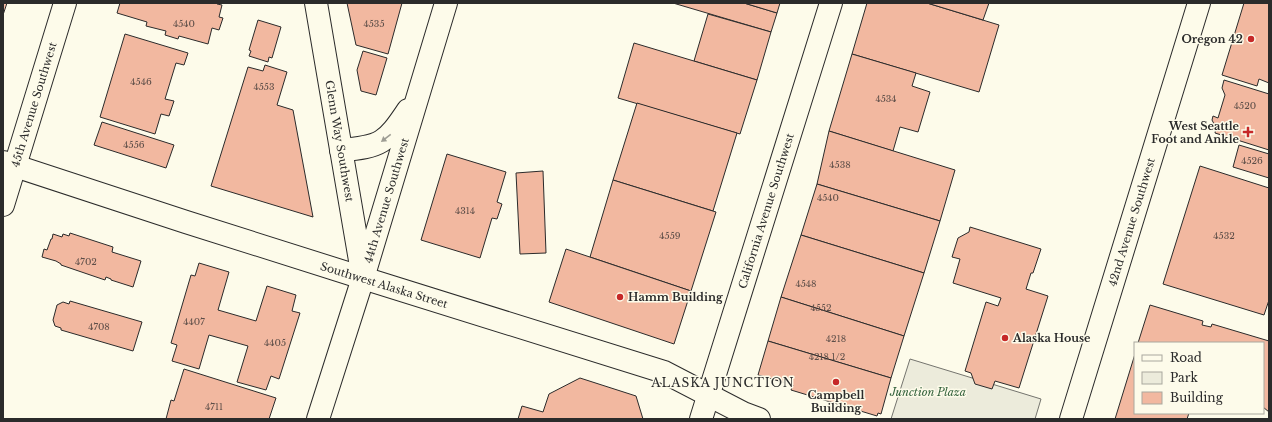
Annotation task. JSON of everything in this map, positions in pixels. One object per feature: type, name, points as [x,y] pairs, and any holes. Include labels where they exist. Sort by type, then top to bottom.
[{"type":"street","name":"45th Avenue Southwest","points":[[3,205],[9,164],[65,3]]},
{"type":"street","name":"Glenn Way Southwest","points":[[316,3],[363,278]]},
{"type":"street","name":"44th Avenue Southwest","points":[[318,419],[363,278],[446,3]]},
{"type":"street","name":"California Avenue Southwest","points":[[701,419],[831,3]]},
{"type":"street","name":"42nd Avenue Southwest","points":[[1071,419],[1199,3]]},
{"type":"street","name":"44th Avenue Southwest","points":[[341,150],[362,148],[378,144],[386,139],[395,130],[418,96]]},
{"type":"street","name":"Southwest Alaska Street","points":[[9,164],[363,278],[664,372],[743,413],[759,419]]},
{"type":"green space","name":"Junction Plaza","points":[[910,359],[1041,399],[1035,419],[891,419]]},
{"type":"building","points":[[3,3],[7,3],[3,15]]},
{"type":"building","points":[[120,3],[217,3],[222,5],[219,17],[223,18],[219,30],[212,28],[208,44],[179,36],[178,39],[165,35],[166,31],[146,26],[147,22],[117,13]]},
{"type":"building","points":[[347,3],[402,3],[388,54],[356,45]]},
{"type":"building","points":[[673,3],[744,3],[777,13],[771,32]]},
{"type":"building","points":[[744,3],[780,3],[777,13]]},
{"type":"building","points":[[867,3],[927,3],[999,25],[979,92],[852,54]]},
{"type":"building","points":[[927,3],[989,3],[983,20]]},
{"type":"building","name":"Oregon 42","points":[[1244,3],[1269,3],[1269,83],[1259,79],[1257,86],[1222,75]]},
{"type":"building","points":[[708,14],[771,32],[757,80],[694,61]]},
{"type":"building","points":[[258,20],[281,27],[272,58],[269,57],[268,62],[249,56],[251,51],[249,50]]},
{"type":"building","points":[[125,34],[188,53],[184,65],[176,63],[165,99],[174,101],[169,116],[161,114],[155,134],[100,117]]},
{"type":"building","points":[[634,43],[757,80],[740,134],[618,98]]},
{"type":"building","points":[[363,51],[387,58],[376,95],[361,91],[357,70]]},
{"type":"building","points":[[852,54],[916,73],[912,86],[930,92],[918,132],[900,127],[893,151],[829,131]]},
{"type":"building","points":[[265,65],[287,72],[277,105],[293,110],[313,217],[211,186],[248,67],[263,71]]},
{"type":"building","points":[[1224,80],[1269,94],[1269,150],[1215,133],[1216,128],[1212,120],[1213,116],[1218,118],[1225,95],[1222,88]]},
{"type":"building","points":[[637,103],[737,133],[713,211],[613,180]]},
{"type":"building","points":[[102,122],[174,145],[166,168],[94,145]]},
{"type":"building","points":[[829,131],[955,170],[940,221],[817,184]]},
{"type":"building","points":[[1239,145],[1269,154],[1269,178],[1233,167]]},
{"type":"building","points":[[447,154],[506,172],[497,202],[502,204],[497,219],[492,218],[480,258],[421,240]]},
{"type":"building","points":[[1200,166],[1269,188],[1269,300],[1264,315],[1163,284]]},
{"type":"building","points":[[543,171],[546,253],[520,254],[516,173]]},
{"type":"building","points":[[613,180],[716,212],[691,291],[590,257]]},
{"type":"building","points":[[817,184],[940,221],[924,273],[801,235]]},
{"type":"building","name":"Alaska House","points":[[970,227],[1041,249],[1026,289],[1048,296],[1019,388],[995,381],[992,389],[975,384],[971,373],[965,371],[986,302],[998,306],[1001,298],[953,283],[960,259],[952,257],[958,238],[969,232]]},
{"type":"building","points":[[70,233],[113,247],[112,252],[141,261],[133,287],[106,277],[105,280],[42,257],[44,249],[47,250],[53,234],[62,237],[63,234],[69,236]]},
{"type":"building","points":[[801,235],[924,273],[904,336],[781,297]]},
{"type":"building","name":"Hamm Building","points":[[566,249],[691,291],[674,344],[549,302]]},
{"type":"building","points":[[199,263],[229,272],[218,310],[256,321],[267,286],[296,295],[292,311],[300,313],[279,379],[271,376],[266,390],[237,382],[248,346],[209,335],[199,369],[172,361],[177,345],[171,343],[191,275],[195,276]]},
{"type":"building","points":[[781,297],[904,336],[891,378],[768,341]]},
{"type":"building","points":[[70,301],[142,322],[133,351],[61,330],[61,328],[55,326],[53,320],[57,305],[63,302],[69,304]]},
{"type":"building","points":[[1150,305],[1203,321],[1202,325],[1211,327],[1212,324],[1269,341],[1269,412],[1264,408],[1264,342],[1138,342]]},
{"type":"building","name":"Campbell Building","points":[[768,341],[891,378],[881,414],[878,413],[877,416],[791,390],[793,385],[758,375]]},
{"type":"building","points":[[1134,357],[1134,414],[1189,414],[1187,419],[1115,419]]},
{"type":"building","points":[[184,369],[276,398],[269,419],[166,419],[171,400],[174,401]]},
{"type":"building","points":[[580,378],[636,396],[643,419],[518,419],[522,406],[543,412],[549,394]]},
{"type":"place","name":"Oregon 42","points":[[1251,39]]},
{"type":"place","name":"West Seattle Foot and Ankle","points":[[1248,132]]},
{"type":"place","name":"Hamm Building","points":[[620,297]]},
{"type":"place","name":"Alaska House","points":[[1005,338]]},
{"type":"place","name":"Campbell Building","points":[[836,382]]},
{"type":"district","name":"ALASKA JUNCTION","points":[[723,383]]}]
